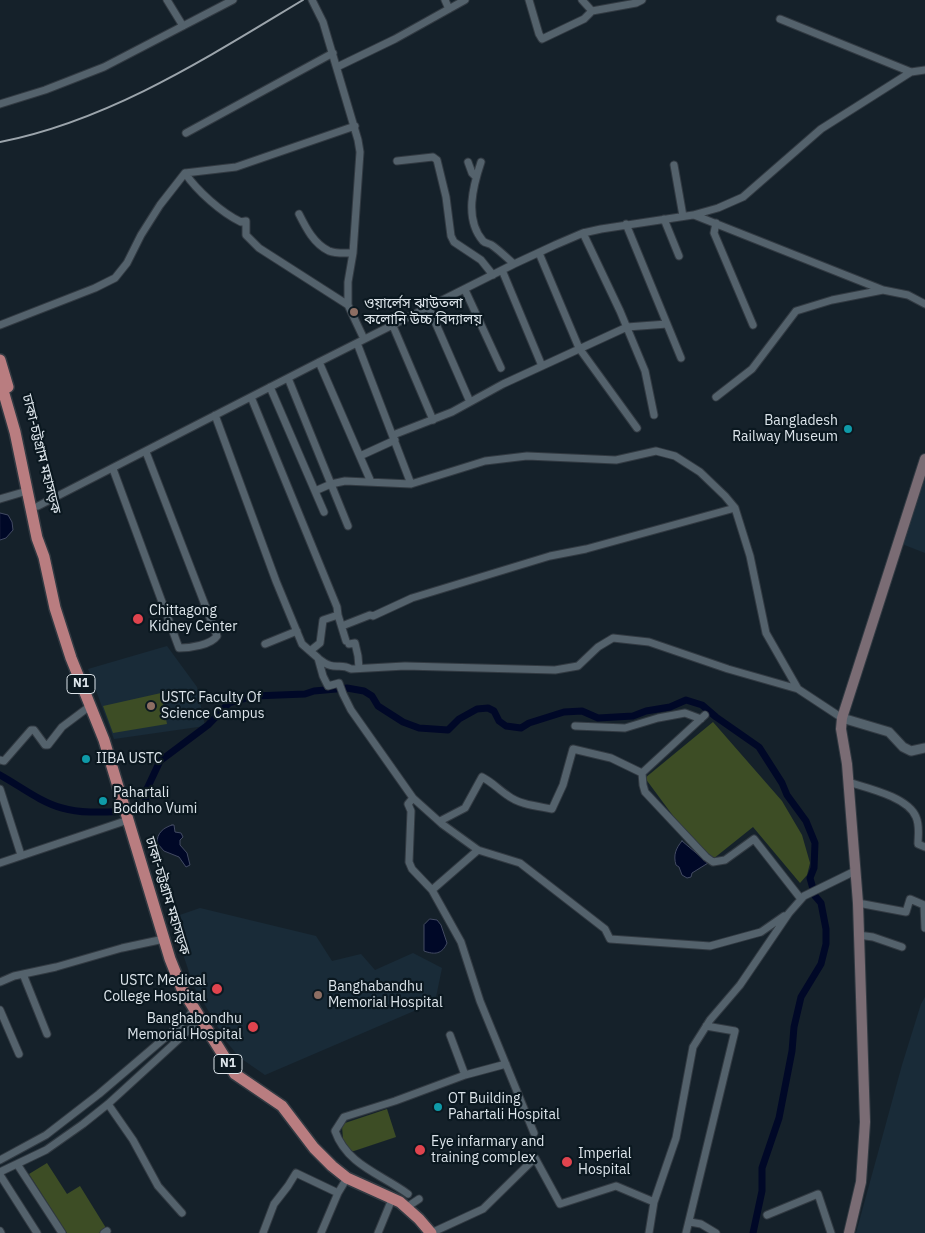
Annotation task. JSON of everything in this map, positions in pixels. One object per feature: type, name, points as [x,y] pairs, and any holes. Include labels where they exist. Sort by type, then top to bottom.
[{"type":"highway","name":"ঢাকা-চট্টগ্রাম মহাসড়ক","points":[[0,360],[2,385],[15,432],[37,538],[44,557],[61,630],[104,740],[164,940],[177,975],[197,1014],[235,1074],[282,1106],[322,1157],[347,1178],[407,1207],[431,1233]]},
{"type":"highway","name":"ঢাকা-চট্টগ্রাম মহাসড়ক","points":[[2,385],[15,406],[45,539],[44,557]]},
{"type":"main road","points":[[849,1233],[860,1182],[865,1122],[858,903],[847,764],[841,729],[842,718],[925,459]]},
{"type":"street","points":[[167,0],[183,26]]},
{"type":"street","points":[[0,104],[45,90],[104,67],[183,26],[218,3],[233,0]]},
{"type":"street","points":[[312,0],[323,22],[333,53],[355,126],[360,152],[353,254],[348,282],[348,305],[364,339]]},
{"type":"street","points":[[445,0],[449,8]]},
{"type":"street","points":[[337,67],[395,39],[466,0]]},
{"type":"street","points":[[529,0],[542,39],[584,19],[592,11],[636,3],[642,0]]},
{"type":"street","points":[[582,0],[592,11]]},
{"type":"street","points":[[780,19],[911,72]]},
{"type":"street","points":[[186,133],[333,53]]},
{"type":"street","points":[[38,506],[514,264],[584,233],[626,224],[693,215],[718,208],[743,197],[821,129],[911,72],[925,70]]},
{"type":"street","points":[[0,325],[95,288],[115,278],[127,263],[141,235],[160,205],[185,173],[236,167],[355,126]]},
{"type":"street","points":[[397,161],[433,157],[437,160],[446,197],[451,236],[454,242],[481,260],[493,275]]},
{"type":"street","points":[[468,162],[472,173],[476,176]]},
{"type":"street","points":[[481,162],[473,189],[472,214],[475,227],[484,241],[492,244],[514,264]]},
{"type":"street","points":[[674,165],[682,216]]},
{"type":"street","points":[[185,173],[194,186],[228,214],[241,222],[246,221],[246,235],[259,248],[348,305]]},
{"type":"street","points":[[704,212],[753,325]]},
{"type":"street","points":[[299,214],[316,242],[330,252],[353,254]]},
{"type":"street","points":[[693,215],[883,290],[908,295],[925,304]]},
{"type":"street","points":[[664,219],[679,256]]},
{"type":"street","points":[[714,232],[716,223]]},
{"type":"street","points":[[626,224],[681,358]]},
{"type":"street","points":[[584,233],[645,371],[654,415]]},
{"type":"street","points":[[539,253],[580,348],[637,428]]},
{"type":"street","points":[[502,270],[542,366]]},
{"type":"street","points":[[465,290],[501,368]]},
{"type":"street","points":[[716,397],[752,369],[796,311],[832,300],[883,290]]},
{"type":"street","points":[[429,308],[470,402]]},
{"type":"street","points":[[360,456],[542,366],[627,327],[667,324]]},
{"type":"street","points":[[393,326],[433,420]]},
{"type":"street","points":[[357,343],[411,484]]},
{"type":"street","points":[[319,362],[371,482]]},
{"type":"street","points":[[288,378],[348,526]]},
{"type":"street","points":[[270,387],[324,512]]},
{"type":"street","points":[[252,397],[334,598],[348,642],[355,643],[359,668]]},
{"type":"street","points":[[215,415],[276,581],[302,644],[326,665],[335,667],[348,666],[351,669],[423,666],[556,670],[578,666],[598,648],[613,638],[650,642],[728,669],[798,690],[842,718],[889,732],[903,747],[911,751],[925,748]]},
{"type":"street","points":[[315,491],[331,484],[345,481],[411,484],[485,461],[527,456],[616,460],[656,451],[674,456],[700,472],[735,508],[750,556],[766,633],[798,690]]},
{"type":"street","points":[[112,469],[179,648],[212,641],[217,636],[146,452]]},
{"type":"street","points":[[0,499],[27,490]]},
{"type":"street","points":[[342,626],[370,615],[376,616],[412,598],[550,556],[596,547],[735,508]]},
{"type":"street","points":[[310,651],[320,643],[322,620],[338,615]]},
{"type":"street","points":[[265,644],[297,631]]},
{"type":"street","points":[[318,658],[328,686],[340,683],[351,710],[413,798],[440,822],[478,850],[520,863],[605,929],[610,939],[710,946],[761,932],[789,913]]},
{"type":"street","points":[[0,760],[4,761],[31,730],[34,730],[45,745],[48,745],[62,727],[90,706]]},
{"type":"street","points":[[575,726],[625,728],[658,718],[685,713],[703,717],[642,774],[642,785],[646,792],[706,857],[713,862],[725,860],[754,839],[803,898]]},
{"type":"street","points":[[440,822],[465,808],[482,777],[493,782],[508,796],[521,803],[552,809],[563,785],[573,750],[610,758],[642,774]]},
{"type":"street","points":[[848,782],[886,794],[902,803],[916,815],[919,827],[918,844],[925,848]]},
{"type":"street","points":[[0,789],[21,855]]},
{"type":"street","points":[[413,798],[408,804],[411,811],[409,862],[412,869],[432,890],[461,942],[480,1001],[534,1133]]},
{"type":"street","points":[[0,863],[127,815]]},
{"type":"street","points":[[432,890],[478,850]]},
{"type":"street","points":[[648,1233],[654,1202],[676,1138],[693,1047],[706,1026],[740,985],[789,913],[803,898],[855,871]]},
{"type":"street","points":[[858,903],[906,912],[910,899],[924,905],[925,928]]},
{"type":"street","points":[[858,935],[873,937],[902,947]]},
{"type":"street","points":[[1,980],[61,966],[122,948],[164,940]]},
{"type":"street","points":[[22,974],[47,1034]]},
{"type":"street","points":[[0,1010],[18,1054]]},
{"type":"street","points":[[38,1233],[0,1173],[53,1145],[108,1104],[197,1014]]},
{"type":"street","points":[[0,1160],[46,1135],[106,1088],[186,1019],[197,1014]]},
{"type":"street","points":[[686,1233],[735,1031],[706,1026]]},
{"type":"street","points":[[450,1035],[465,1075]]},
{"type":"street","points":[[408,1194],[348,1154],[338,1141],[335,1131],[344,1117],[395,1101],[465,1075],[506,1064]]},
{"type":"street","points":[[108,1104],[133,1140],[158,1186],[182,1213]]},
{"type":"street","points":[[431,1233],[483,1208],[536,1158],[560,1204],[616,1186],[654,1202]]},
{"type":"street","points":[[17,1164],[62,1233]]},
{"type":"street","points":[[263,1233],[274,1204],[296,1173],[338,1193]]},
{"type":"street","points":[[321,1233],[338,1193],[347,1178]]},
{"type":"street","points":[[767,1215],[818,1194],[831,1233]]},
{"type":"street","points":[[378,1233],[392,1199]]},
{"type":"street","points":[[407,1207],[419,1199]]},
{"type":"street","points":[[690,1222],[701,1224],[716,1233]]},
{"type":"shaded area","points":[[925,469],[925,553],[902,544]]},
{"type":"shaded area","name":"USTC Faculty Of Science Campus","points":[[167,646],[197,687],[205,726],[114,739],[88,669]]},
{"type":"shaded area","name":"Banghabandhu Memorial Hospital","points":[[200,908],[316,936],[332,961],[361,954],[375,970],[413,953],[442,968],[435,1002],[265,1075],[239,1057],[226,1041],[195,988],[171,918]]},
{"type":"shaded area","points":[[925,997],[925,1233],[856,1233],[902,1065],[921,1004]]},
{"type":"green space","points":[[161,693],[167,724],[113,733],[103,706]]},
{"type":"green space","points":[[713,722],[782,801],[802,835],[810,863],[807,875],[800,883],[753,827],[708,863],[645,778]]},
{"type":"green space","points":[[387,1109],[396,1137],[350,1151],[343,1139],[342,1126],[345,1123]]},
{"type":"green space","points":[[47,1163],[67,1194],[80,1186],[106,1228],[99,1233],[67,1233],[29,1174]]},
{"type":"water","points":[[0,513],[8,515],[12,522],[13,530],[6,538],[0,540]]},
{"type":"water","points":[[174,825],[175,832],[181,833],[183,837],[180,840],[180,845],[187,853],[190,865],[186,867],[179,857],[164,851],[157,843],[161,831]]},
{"type":"water","points":[[682,841],[708,863],[692,873],[691,877],[687,878],[682,875],[675,861],[678,846]]},
{"type":"water","points":[[430,919],[437,920],[441,925],[447,943],[438,953],[424,951],[424,925]]},
{"type":"waterway","points":[[0,775],[38,798],[62,808],[91,812],[140,811],[147,808],[145,793],[160,761],[208,725],[229,703],[254,696],[305,694],[314,691],[347,688],[364,691],[372,696],[378,706],[403,722],[419,728],[448,730],[459,719],[477,709],[488,708],[494,711],[499,721],[506,726],[521,728],[529,723],[564,712],[582,711],[598,718],[633,716],[646,711],[670,707],[686,700],[702,705],[759,747],[782,783],[787,795],[806,821],[815,843],[814,868],[810,878],[815,896],[821,903],[826,929],[826,944],[821,964],[801,997],[794,1027],[792,1051],[779,1118],[762,1168],[762,1191],[753,1233]]},
{"type":"railway","points":[[0,142],[41,132],[81,119],[120,102],[195,64],[303,0]]},
{"type":"place","name":"ওয়ার্লেস ঝাউতলা কলোনি উচ্চ বিদ্যালয়","points":[[354,312]]},
{"type":"place","name":"Bangladesh Railway Museum","points":[[848,429]]},
{"type":"place","name":"Chittagong Kidney Center","points":[[138,619]]},
{"type":"place","name":"USTC Faculty Of Science Campus","points":[[151,706]]},
{"type":"place","name":"IIBA USTC","points":[[86,759]]},
{"type":"place","name":"Pahartali Boddho Vumi","points":[[103,801]]},
{"type":"place","name":"USTC Medical College Hospital","points":[[217,989]]},
{"type":"place","name":"Banghabandhu Memorial Hospital","points":[[318,995]]},
{"type":"place","name":"Banghabondhu Memorial Hospital","points":[[253,1027]]},
{"type":"place","name":"OT Building Pahartali Hospital","points":[[438,1107]]},
{"type":"place","name":"Eye infarmary and training complex","points":[[420,1150]]},
{"type":"place","name":"Imperial Hospital","points":[[567,1162]]}]
